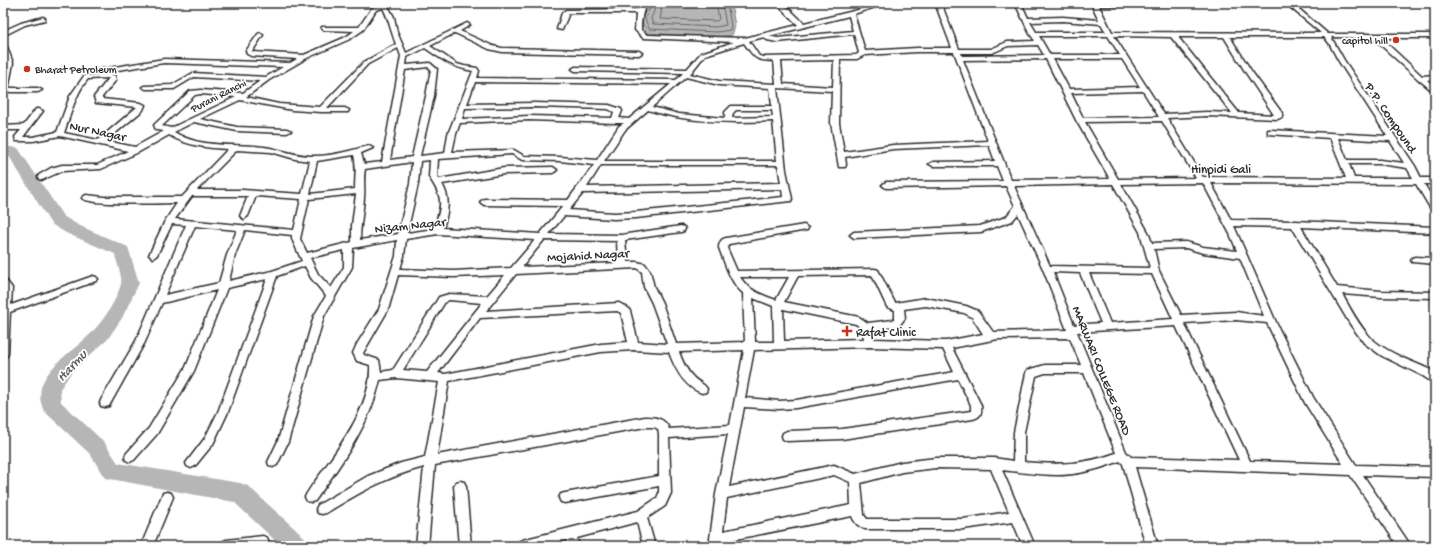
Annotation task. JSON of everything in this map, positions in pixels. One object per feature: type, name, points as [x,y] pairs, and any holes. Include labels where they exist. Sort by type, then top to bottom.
[{"type":"main road","points":[[3,47],[8,63],[3,90]]},
{"type":"street","points":[[644,3],[640,11],[638,30],[645,37],[745,40],[759,58],[857,57],[862,53],[917,50],[957,55],[1048,58],[1124,56]]},
{"type":"street","points":[[779,3],[802,24]]},
{"type":"street","points":[[430,376],[490,300],[544,237],[563,213],[568,203],[581,190],[616,136],[630,121],[648,108],[687,73],[703,54],[745,40],[884,3]]},
{"type":"street","name":"MARWARI COLLEGE ROAD","points":[[938,3],[1000,163],[1125,458],[1152,546]]},
{"type":"street","points":[[1018,3],[1033,34],[1048,58],[1080,120],[1140,226],[1149,246],[1155,271],[1180,321],[1246,464]]},
{"type":"street","points":[[1094,4],[1194,3]]},
{"type":"street","name":"P.P. Compound","points":[[1288,3],[1325,34],[1336,48],[1341,60],[1411,166],[1434,207]]},
{"type":"street","points":[[1094,4],[1144,89],[1203,180],[1228,223],[1271,320],[1313,406],[1354,471],[1405,546]]},
{"type":"street","points":[[386,163],[404,56],[394,32],[388,5]]},
{"type":"street","name":"Purani Ranchi","points":[[42,177],[62,168],[98,167],[136,150],[170,131],[243,96],[267,79],[305,57],[348,38],[361,29],[374,6],[388,5]]},
{"type":"street","points":[[560,29],[565,13],[568,11],[640,11]]},
{"type":"street","points":[[850,13],[857,32],[862,53]]},
{"type":"street","points":[[3,34],[23,24],[43,19]]},
{"type":"street","points":[[1026,20],[1063,19],[1105,22]]},
{"type":"street","points":[[404,56],[468,25]]},
{"type":"street","points":[[324,28],[361,29]]},
{"type":"street","points":[[456,30],[491,48],[502,50],[639,53]]},
{"type":"street","points":[[765,35],[769,39],[777,40],[857,32]]},
{"type":"street","points":[[1033,34],[1325,34],[1435,36]]},
{"type":"street","points":[[1172,34],[1204,72],[1236,115]]},
{"type":"street","points":[[1080,120],[1236,115],[1275,117],[1279,115],[1249,73],[1225,34]]},
{"type":"street","points":[[260,35],[248,53],[305,57]]},
{"type":"street","points":[[1374,35],[1435,91]]},
{"type":"street","points":[[694,38],[703,54]]},
{"type":"street","points":[[957,55],[992,51],[1007,44],[1039,43]]},
{"type":"street","points":[[321,110],[366,63],[399,45]]},
{"type":"street","points":[[426,46],[455,65],[463,68],[475,68],[476,71],[464,106],[457,121],[448,155]]},
{"type":"street","points":[[563,213],[614,216],[636,215],[788,199],[781,163],[776,108],[777,58]]},
{"type":"street","points":[[837,58],[835,123],[842,165]]},
{"type":"street","points":[[60,134],[72,102],[86,77],[100,70],[164,61],[290,65]]},
{"type":"street","points":[[311,497],[360,422],[377,376],[375,363],[370,360],[360,358],[358,353],[360,347],[383,310],[396,272],[400,256],[402,235],[414,184],[416,159],[430,96],[434,69],[430,65],[401,68]]},
{"type":"street","points":[[575,69],[687,73],[719,83],[837,89]]},
{"type":"street","points":[[146,87],[174,87],[193,75],[267,79]]},
{"type":"street","points":[[86,77],[113,77],[113,80],[98,97],[99,101],[141,105],[140,108],[100,142]]},
{"type":"street","points":[[1420,78],[1435,77]]},
{"type":"street","points":[[472,80],[677,82]]},
{"type":"street","points":[[1066,91],[1144,89]]},
{"type":"street","points":[[3,90],[38,90]]},
{"type":"street","points":[[345,110],[321,110],[270,106],[243,96],[201,92],[193,93],[158,125],[159,128],[170,131],[186,142],[266,149],[296,158],[314,159],[357,152],[368,148]]},
{"type":"street","points":[[464,106],[535,105],[609,107],[618,111],[615,121]]},
{"type":"street","points":[[648,108],[665,113],[728,120],[777,119]]},
{"type":"street","points":[[728,120],[729,112],[734,108],[776,108]]},
{"type":"street","name":"Nur Nagar","points":[[39,111],[19,136],[19,139],[33,139],[60,134],[136,150]]},
{"type":"street","points":[[457,121],[529,118],[630,121]]},
{"type":"street","points":[[193,120],[237,129],[287,131]]},
{"type":"street","points":[[3,128],[27,127]]},
{"type":"street","points":[[1270,132],[1393,139]]},
{"type":"street","points":[[1333,135],[1351,180]]},
{"type":"street","points":[[840,155],[893,147],[992,143]]},
{"type":"street","points":[[153,256],[169,221],[187,197],[235,147]]},
{"type":"street","points":[[273,462],[283,442],[319,316],[348,267],[353,245],[360,190],[361,167],[357,152]]},
{"type":"street","points":[[361,167],[448,155],[514,152],[522,158],[560,159],[598,163],[781,163]]},
{"type":"street","points":[[434,157],[433,177],[443,188],[446,203],[438,231]]},
{"type":"street","points":[[314,159],[296,239],[314,276],[332,296]]},
{"type":"street","points":[[1345,162],[1380,162],[1411,166]]},
{"type":"street","points":[[933,164],[1000,163]]},
{"type":"street","points":[[437,182],[504,171],[554,170]]},
{"type":"street","name":"Hinpidi Gali","points":[[886,185],[1203,180],[1435,181]]},
{"type":"street","points":[[581,190],[785,186]]},
{"type":"street","points":[[86,198],[104,200],[253,194],[314,197],[360,190]]},
{"type":"street","points":[[244,216],[253,194]]},
{"type":"street","points":[[484,202],[568,203]]},
{"type":"street","points":[[854,235],[981,229],[1009,219],[1019,207]]},
{"type":"street","points":[[169,221],[297,233]]},
{"type":"street","points":[[105,403],[140,342],[192,222]]},
{"type":"street","points":[[1228,223],[1295,224],[1435,230]]},
{"type":"street","points":[[1295,224],[1359,330],[1374,347],[1426,373],[1435,380]]},
{"type":"street","points":[[130,457],[153,431],[190,368],[223,286],[231,255],[242,227]]},
{"type":"street","points":[[804,228],[726,241],[723,244],[723,248],[735,274],[742,286],[748,291],[778,304],[859,321],[866,327],[870,343]]},
{"type":"street","name":"Nizam Nagar","points":[[159,300],[273,274],[307,259],[353,245],[402,235],[438,231],[544,237],[621,238],[681,229]]},
{"type":"street","points":[[621,238],[623,265]]},
{"type":"street","points":[[1149,246],[1181,244],[1203,250],[1242,254]]},
{"type":"street","points":[[1415,260],[1435,261]]},
{"type":"street","name":"Mojahid Nagar","points":[[396,272],[453,274],[514,272],[637,264],[646,270],[649,287],[657,303],[683,373],[702,388]]},
{"type":"street","points":[[1046,269],[1155,271]]},
{"type":"street","points":[[1083,270],[1107,327]]},
{"type":"street","points":[[735,274],[875,272],[890,305],[899,308],[926,302],[966,310],[974,314],[990,336]]},
{"type":"street","points":[[192,463],[209,442],[223,412],[273,274]]},
{"type":"street","points":[[779,345],[778,304],[795,274]]},
{"type":"street","points":[[4,311],[93,279]]},
{"type":"street","points":[[3,282],[7,288],[4,311],[3,354]]},
{"type":"street","points":[[1336,290],[1381,294],[1435,295]]},
{"type":"street","points":[[748,291],[750,346],[722,494],[715,542],[858,509]]},
{"type":"street","points":[[396,374],[442,299],[449,297],[490,300]]},
{"type":"street","points":[[477,316],[619,307],[625,312],[634,346]]},
{"type":"street","points":[[866,327],[896,323],[900,318],[899,308]]},
{"type":"street","points":[[377,376],[396,374],[445,378],[601,348],[634,346],[673,348],[870,343],[946,345],[990,336],[1071,332],[1107,327],[1236,316],[1271,320]]},
{"type":"street","points":[[787,436],[842,434],[945,421],[972,416],[977,412],[976,405],[946,345]]},
{"type":"street","points":[[1018,465],[1019,432],[1031,373],[1045,369],[1087,369]]},
{"type":"street","points":[[739,402],[779,405],[796,404],[960,375]]},
{"type":"street","points":[[422,546],[430,461],[445,378]]},
{"type":"street","points":[[322,509],[372,480],[401,468],[430,461],[645,422],[656,422],[663,427],[665,493],[661,502],[641,516],[572,540],[522,546]]},
{"type":"street","points":[[664,434],[734,429]]},
{"type":"street","points":[[722,494],[834,470],[855,479],[916,465],[994,463],[1066,470],[1125,458],[1354,471],[1435,472]]},
{"type":"street","points":[[994,463],[1029,546]]},
{"type":"street","points":[[855,479],[858,517],[865,524],[875,526],[963,524],[1016,516]]},
{"type":"street","points":[[566,498],[664,480]]},
{"type":"street","points":[[460,486],[465,546]]},
{"type":"street","points":[[147,546],[167,497]]},
{"type":"street","points":[[641,516],[648,546]]},
{"type":"street","points":[[226,546],[263,542]]},
{"type":"water","points":[[650,3],[731,3],[735,26],[732,35],[717,37],[646,33],[641,19]]},
{"type":"waterway","name":"Harmu","points":[[3,151],[13,151],[57,220],[72,229],[122,251],[130,283],[116,313],[101,335],[66,365],[50,388],[51,405],[97,448],[112,471],[240,493],[297,546]]},
{"type":"place","name":"capitol hill","points":[[1396,40]]},
{"type":"place","name":"Bharat Petroleum","points":[[27,69]]},
{"type":"place","name":"Rafat Clinic","points":[[847,331]]}]
